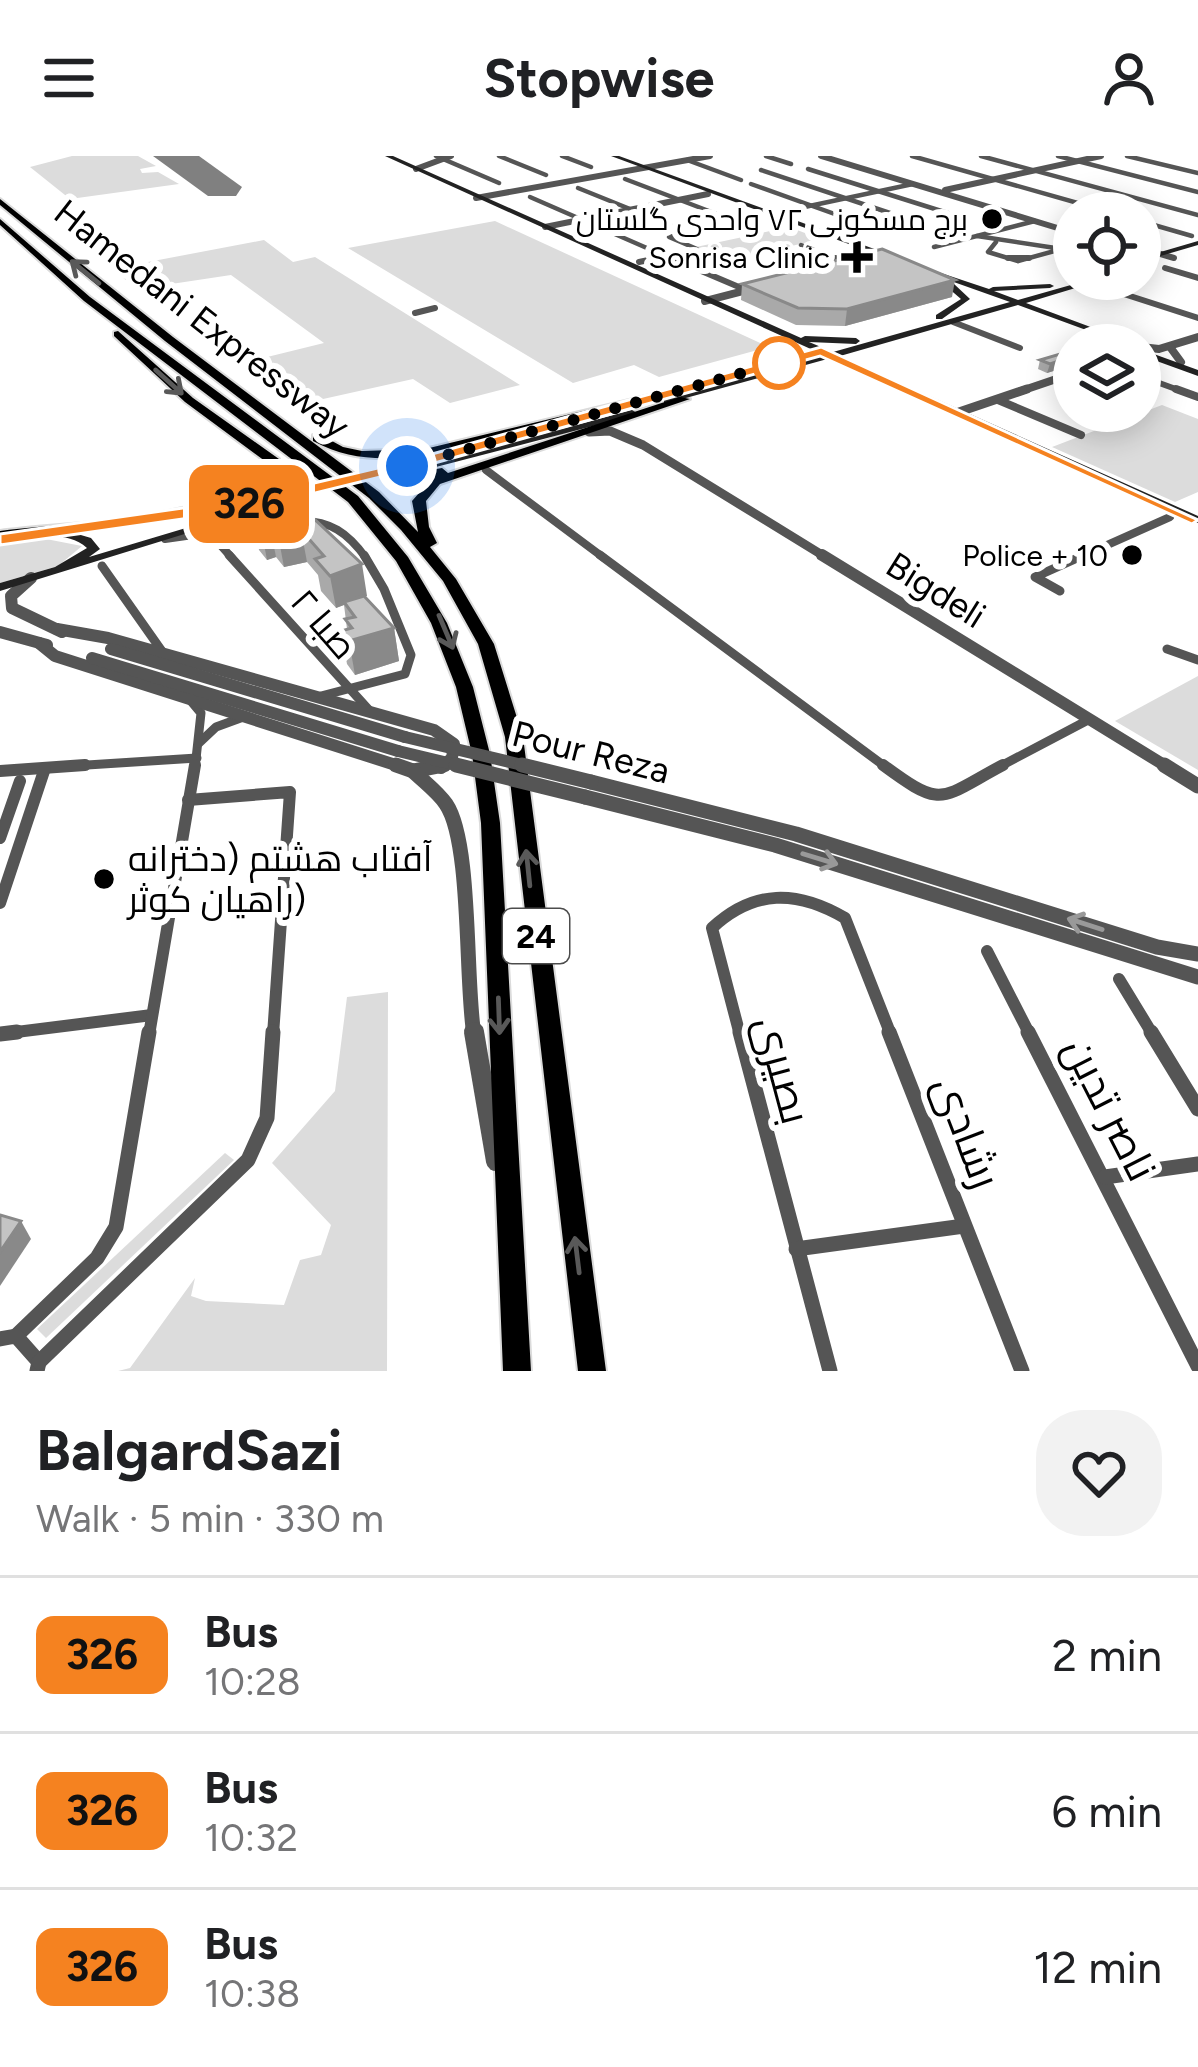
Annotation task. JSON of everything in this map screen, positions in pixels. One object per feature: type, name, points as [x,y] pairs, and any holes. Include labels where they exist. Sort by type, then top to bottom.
[{"type":"highway","name":"Hamedani Expressway","points":[[0,201],[169,339],[374,495],[449,578],[486,644],[514,737],[592,1371]]},
{"type":"highway","name":"Hamedani Expressway","points":[[0,220],[87,299],[352,499],[385,533],[438,614],[460,669],[479,742],[494,853],[506,1215],[517,1371]]},
{"type":"highway","points":[[0,537],[224,502],[261,488],[277,469],[265,454],[178,390],[87,299]]},
{"type":"highway","points":[[169,339],[339,450],[381,456],[425,453]]},
{"type":"highway","points":[[699,389],[589,432],[412,480],[394,477],[387,470],[392,463],[425,453],[699,389]]},
{"type":"highway","points":[[449,578],[422,526],[419,501],[426,490],[453,473],[545,444]]},
{"type":"main road","points":[[388,156],[821,355],[1198,520]]},
{"type":"main road","points":[[602,156],[1068,324]]},
{"type":"main road","points":[[614,156],[884,256],[989,288],[1053,288]]},
{"type":"main road","points":[[1161,251],[1194,244]]},
{"type":"main road","points":[[1163,259],[1194,244]]},
{"type":"main road","points":[[884,256],[896,263]]},
{"type":"main road","points":[[914,270],[1008,302]]},
{"type":"main road","points":[[931,276],[956,287],[966,299],[946,321]]},
{"type":"main road","points":[[0,587],[306,494],[1053,289]]},
{"type":"main road","points":[[1053,290],[1038,301],[1055,319]]},
{"type":"main road","points":[[946,321],[1004,313],[1068,324]]},
{"type":"main road","points":[[752,322],[821,355]]},
{"type":"main road","points":[[793,338],[858,344]]},
{"type":"main road","points":[[856,370],[858,344]]},
{"type":"main road","points":[[699,389],[821,355]]},
{"type":"main road","points":[[1161,357],[1198,371]]},
{"type":"main road","points":[[1161,358],[1198,371]]},
{"type":"main road","points":[[791,366],[856,370],[1198,530]]},
{"type":"main road","points":[[30,536],[306,494]]},
{"type":"main road","points":[[0,537],[69,536],[94,544],[88,555],[58,569]]},
{"type":"street","points":[[500,156],[546,175]]},
{"type":"street","points":[[562,156],[591,167]]},
{"type":"street","points":[[477,196],[710,156]]},
{"type":"street","points":[[766,156],[791,164]]},
{"type":"street","points":[[821,156],[1053,225]]},
{"type":"street","points":[[833,156],[1053,223]]},
{"type":"street","points":[[912,156],[1053,196]]},
{"type":"street","points":[[981,156],[1198,214]]},
{"type":"street","points":[[1058,156],[1198,192]]},
{"type":"street","points":[[945,190],[1101,156]]},
{"type":"street","points":[[1127,156],[1198,173]]},
{"type":"street","points":[[1145,160],[1164,156]]},
{"type":"street","points":[[416,169],[444,157],[499,184]]},
{"type":"street","points":[[689,158],[741,180]]},
{"type":"street","points":[[761,170],[920,223]]},
{"type":"street","points":[[808,170],[954,215]]},
{"type":"street","points":[[625,179],[739,222]]},
{"type":"street","points":[[751,184],[882,231]]},
{"type":"street","points":[[781,212],[913,184]]},
{"type":"street","points":[[578,188],[690,233]]},
{"type":"street","points":[[544,227],[708,194]]},
{"type":"street","points":[[530,197],[656,252]]},
{"type":"street","points":[[640,262],[697,249],[669,237],[759,218]]},
{"type":"street","points":[[934,247],[1035,221]]},
{"type":"street","points":[[1161,230],[1194,244]]},
{"type":"street","points":[[977,236],[996,242],[1035,241],[1062,249],[1018,261],[988,252],[989,244],[996,242]]},
{"type":"street","points":[[800,245],[852,264]]},
{"type":"street","points":[[834,268],[884,256]]},
{"type":"street","points":[[750,257],[799,277]]},
{"type":"street","points":[[673,259],[746,290]]},
{"type":"street","points":[[1163,259],[1198,278]]},
{"type":"street","points":[[781,282],[799,277]]},
{"type":"street","points":[[706,301],[764,286]]},
{"type":"street","points":[[1149,300],[1198,317]]},
{"type":"street","points":[[416,313],[435,308]]},
{"type":"street","points":[[946,321],[1020,348]]},
{"type":"street","points":[[1161,348],[1198,337]]},
{"type":"street","points":[[1170,346],[1180,362]]},
{"type":"street","points":[[1161,384],[1198,397]]},
{"type":"street","points":[[963,414],[1053,386]]},
{"type":"street","points":[[1002,401],[1081,435]]},
{"type":"street","points":[[635,417],[622,427],[643,445]]},
{"type":"street","name":"Bigdeli","points":[[589,432],[610,431],[643,445],[1198,786]]},
{"type":"street","points":[[486,470],[923,795],[944,796],[1090,719]]},
{"type":"street","points":[[136,545],[189,535],[215,539],[212,529],[242,515]]},
{"type":"street","points":[[296,522],[315,517],[329,520],[366,558],[382,583],[411,655],[411,665],[392,681],[313,696]]},
{"type":"street","points":[[1060,591],[1035,577],[1170,517]]},
{"type":"street","name":"صبا ۲","points":[[215,539],[346,690],[372,713]]},
{"type":"street","points":[[102,566],[164,654]]},
{"type":"street","name":"Pour Reza","points":[[31,578],[10,596],[6,608],[401,744]]},
{"type":"street","points":[[39,643],[55,656],[413,771],[440,769],[452,758],[454,744],[434,730],[57,629]]},
{"type":"street","name":"Pour Reza","points":[[0,632],[401,744],[796,834],[1157,946],[1198,954]]},
{"type":"street","points":[[1167,649],[1198,660]]},
{"type":"street","points":[[184,696],[201,713],[198,750],[188,800],[116,1227],[97,1258],[8,1338],[38,1367],[248,1160],[267,1118],[290,792],[188,800]]},
{"type":"street","points":[[0,771],[198,750],[216,727],[246,716]]},
{"type":"street","points":[[0,903],[45,768]]},
{"type":"street","points":[[413,771],[448,806],[455,832],[465,894],[470,1009],[506,1215]]},
{"type":"street","points":[[0,838],[20,781]]},
{"type":"street","name":"Pour Reza","points":[[588,789],[1198,977]]},
{"type":"street","name":"بصیری","points":[[830,1371],[712,928],[733,908],[764,895],[797,896],[844,918]]},
{"type":"street","name":"رشادی","points":[[844,918],[1022,1371]]},
{"type":"street","name":"ناصر تدین","points":[[987,951],[1198,1366]]},
{"type":"street","points":[[1119,979],[1198,1109]]},
{"type":"street","points":[[0,1034],[152,1015]]},
{"type":"street","points":[[1105,1177],[1198,1165]]},
{"type":"street","points":[[796,1249],[964,1226]]},
{"type":"shaded area","points":[[72,156],[138,156],[156,166],[140,169],[142,173],[158,172],[179,184],[70,199],[30,167]]},
{"type":"shaded area","points":[[495,221],[769,347],[659,377],[634,365],[573,383],[348,248]]},
{"type":"shaded area","points":[[789,227],[821,239],[729,261],[696,247]]},
{"type":"shaded area","points":[[264,240],[293,262],[315,257],[520,385],[450,403],[413,379],[314,401],[251,361],[324,343],[231,275],[138,289],[111,269]]},
{"type":"shaded area","points":[[1161,405],[1198,419],[1198,492],[1175,502],[1052,447],[1091,432],[1161,432]]},
{"type":"shaded area","points":[[46,539],[82,546],[58,566],[0,583],[0,544]]},
{"type":"shaded area","points":[[1198,676],[1198,770],[1115,721]]},
{"type":"shaded area","points":[[388,992],[387,1371],[118,1371],[130,1368],[195,1278],[191,1296],[206,1301],[284,1305],[300,1260],[321,1255],[331,1225],[272,1163],[335,1091],[347,997]]},
{"type":"shaded area","points":[[225,1153],[234,1160],[46,1338],[37,1329]]},
{"type":"building","points":[[882,249],[955,280],[847,309],[798,308],[742,284]]},
{"type":"building","points":[[283,501],[300,520],[312,517],[362,564],[330,576],[315,559],[324,556],[301,530],[278,535],[253,519],[271,514],[264,506]]},
{"type":"building","points":[[364,596],[394,628],[349,641],[341,631],[352,628],[345,619],[355,617],[344,602]]},
{"type":"building","points":[[0,1215],[21,1221],[0,1252]]},
{"type":"runway","points":[[172,156],[222,187]]},
{"type":"bus line","name":"326","points":[[0,540],[246,505],[407,466],[821,351],[1198,520]]},
{"type":"place","name":"برج مسکونی ۷۲ واحدی گلستان","points":[[992,219]]},
{"type":"place","name":"Sonrisa Clinic","points":[[857,257]]},
{"type":"place","name":"Police + 10","points":[[1132,555]]},
{"type":"place","name":"آفتاب هشتم (دخترانه راهیان کوثر)","points":[[104,879]]},
{"type":"route","points":[[407,466],[779,363]]}]
